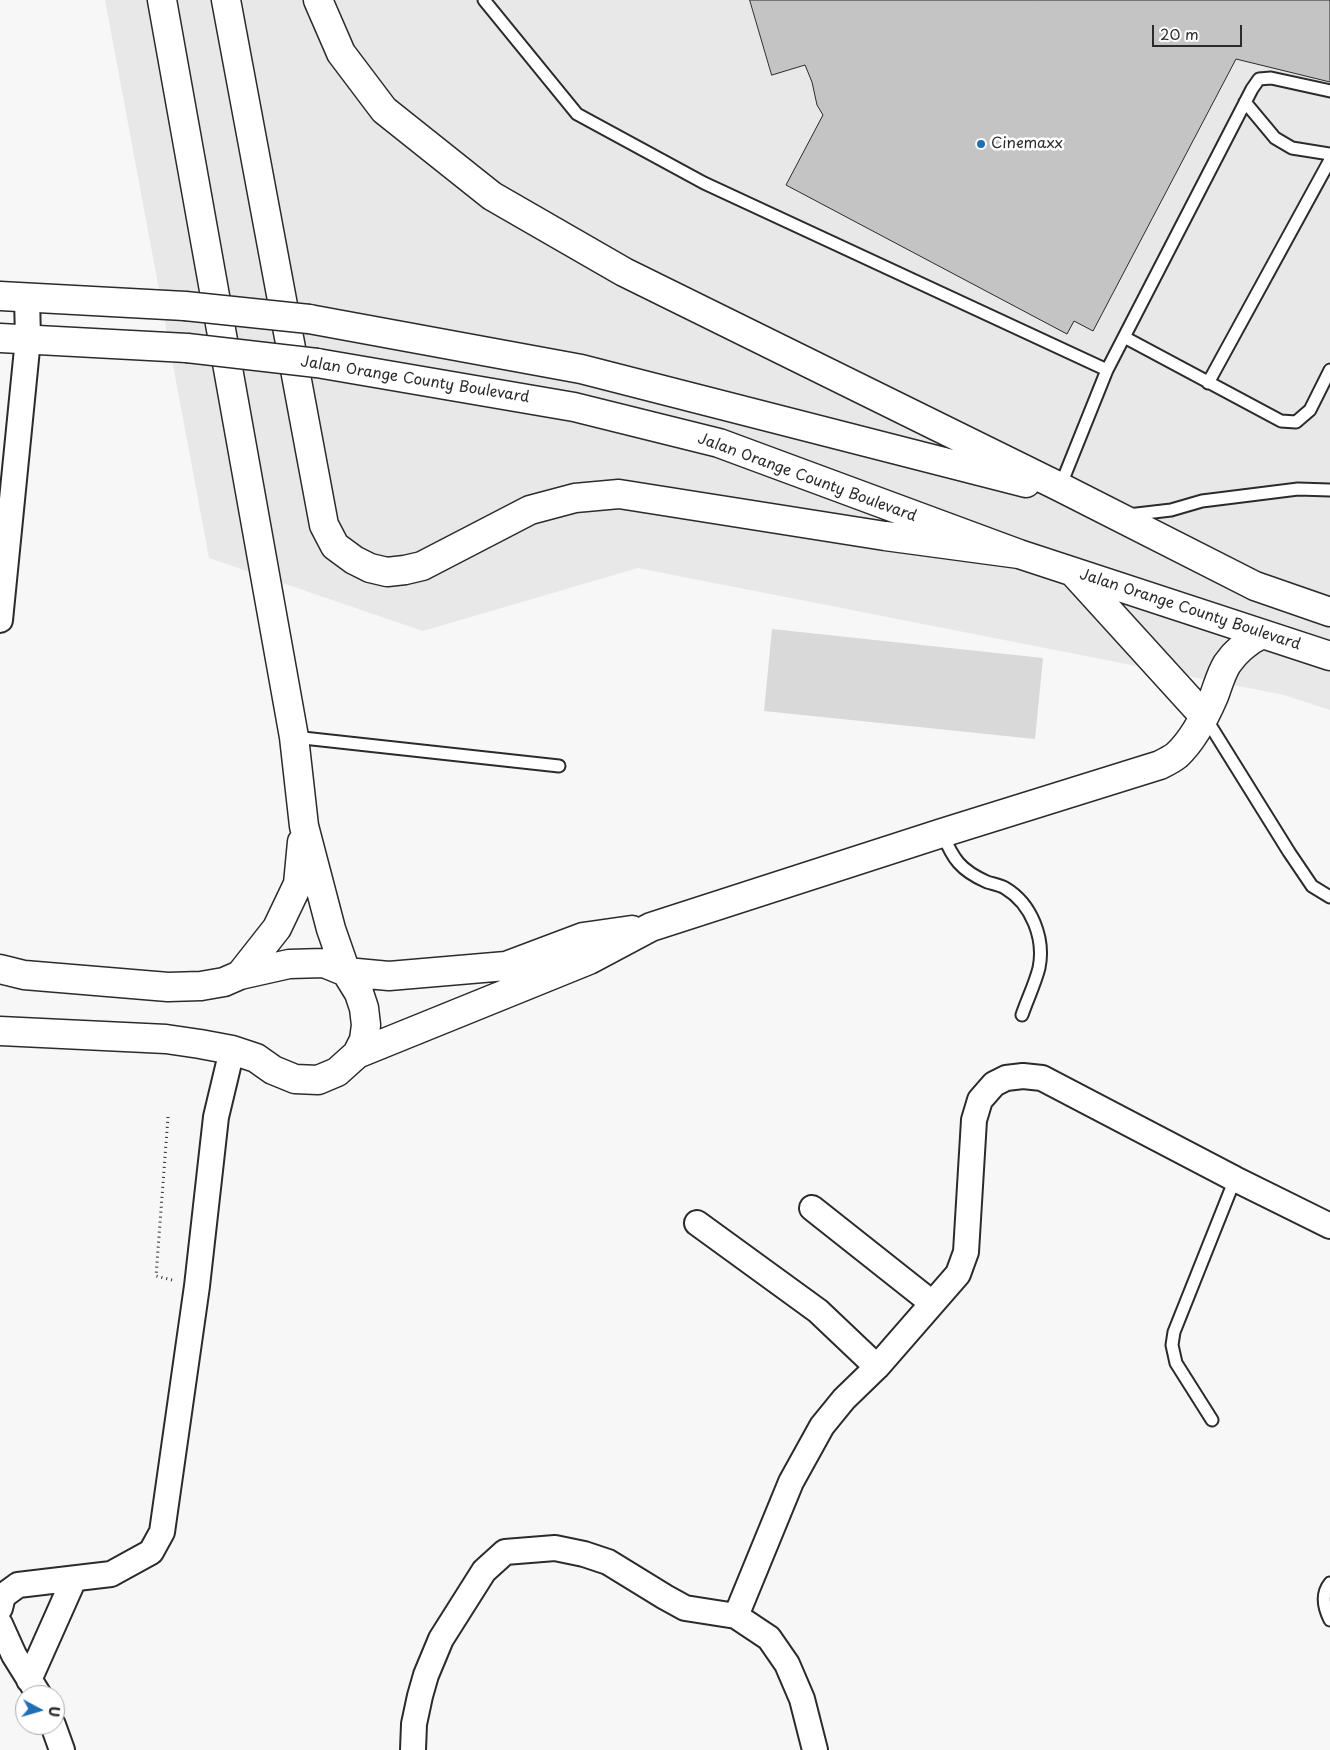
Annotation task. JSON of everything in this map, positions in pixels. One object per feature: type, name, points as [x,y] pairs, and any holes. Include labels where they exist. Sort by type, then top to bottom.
[{"type":"main road","points":[[162,0],[294,737],[304,826],[331,929],[346,972],[359,993],[364,1008],[366,1025],[364,1040],[357,1054]]},
{"type":"main road","points":[[226,0],[324,525],[335,546],[354,560],[370,568],[388,572],[422,566],[530,510],[575,498],[619,494],[885,536],[1019,554]]},
{"type":"main road","points":[[318,0],[341,53],[384,110],[492,196],[624,272],[1119,516],[1255,586],[1330,612]]},
{"type":"main road","points":[[0,296],[185,306],[309,320],[581,368],[1070,492]]},
{"type":"main road","name":"Jalan Orange County Boulevard","points":[[0,338],[188,348],[317,363],[574,407],[719,443],[1019,554],[1330,656]]},
{"type":"main road","points":[[1072,572],[1204,716]]},
{"type":"main road","points":[[0,969],[24,975],[168,987],[201,986],[289,964],[324,963],[346,972],[388,976],[506,966],[583,937],[651,927],[942,832],[1160,765],[1176,756],[1189,742],[1204,716],[1220,677],[1228,663],[1248,641],[1262,634]]},
{"type":"main road","points":[[232,978],[277,928],[298,884],[304,826]]},
{"type":"main road","points":[[0,1031],[166,1039],[232,1050],[256,1058],[273,1070],[295,1079],[318,1080],[337,1072],[357,1054],[589,960],[651,927]]},
{"type":"street","points":[[0,620],[28,339],[27,297]]},
{"type":"street","points":[[0,1608],[3,1596],[18,1584],[111,1574],[151,1552],[162,1532],[197,1286],[216,1117],[232,1050]]},
{"type":"street","points":[[736,1616],[791,1482],[822,1426],[844,1399],[877,1367],[958,1274],[966,1252],[974,1120],[980,1100],[994,1084],[1006,1078],[1023,1076],[1042,1078],[1235,1179],[1330,1226]]},
{"type":"street","points":[[812,1208],[932,1303]]},
{"type":"street","points":[[697,1223],[818,1311],[877,1367]]},
{"type":"street","points":[[413,1750],[414,1724],[426,1675],[441,1639],[484,1571],[505,1552],[555,1548],[584,1554],[608,1562],[685,1608],[736,1616],[769,1638],[787,1664],[802,1699],[815,1750]]},
{"type":"street","points":[[35,1685],[74,1579]]},
{"type":"street","points":[[0,1624],[14,1655],[33,1685]]},
{"type":"street","points":[[57,1735],[62,1750]]},
{"type":"lane","points":[[484,0],[577,114],[704,182],[1108,370]]},
{"type":"lane","points":[[1070,492],[1108,370],[1252,89],[1259,79],[1270,78],[1330,91]]},
{"type":"lane","points":[[1245,102],[1275,138],[1292,148],[1330,154]]},
{"type":"lane","points":[[1208,383],[1330,160]]},
{"type":"lane","points":[[1124,337],[1280,421],[1296,422],[1310,410],[1330,370]]},
{"type":"lane","points":[[1119,516],[1171,510],[1202,500],[1298,489],[1330,490]]},
{"type":"lane","points":[[1204,716],[1312,886],[1330,897]]},
{"type":"lane","points":[[294,737],[559,766]]},
{"type":"lane","points":[[942,832],[955,860],[970,873],[1005,888],[1021,900],[1030,914],[1038,933],[1040,960],[1022,1015]]},
{"type":"lane","points":[[1212,1420],[1176,1364],[1172,1345],[1174,1332],[1235,1179]]},
{"type":"lane","points":[[1330,1583],[1325,1589],[1325,1608],[1330,1620]]},
{"type":"path","points":[[168,1117],[156,1276],[197,1286]]},
{"type":"shaded area","points":[[105,0],[1330,0],[1330,710],[1284,695],[638,568],[423,631],[209,558]]},
{"type":"shaded area","points":[[772,629],[1043,658],[1035,739],[764,711]]},
{"type":"building","points":[[750,0],[1330,0],[1330,82],[1236,59],[1093,331],[1074,321],[1067,334],[786,185],[823,115],[817,105],[812,82],[805,65],[772,75]]},
{"type":"place","name":"Cinemaxx","points":[[981,144]]}]
